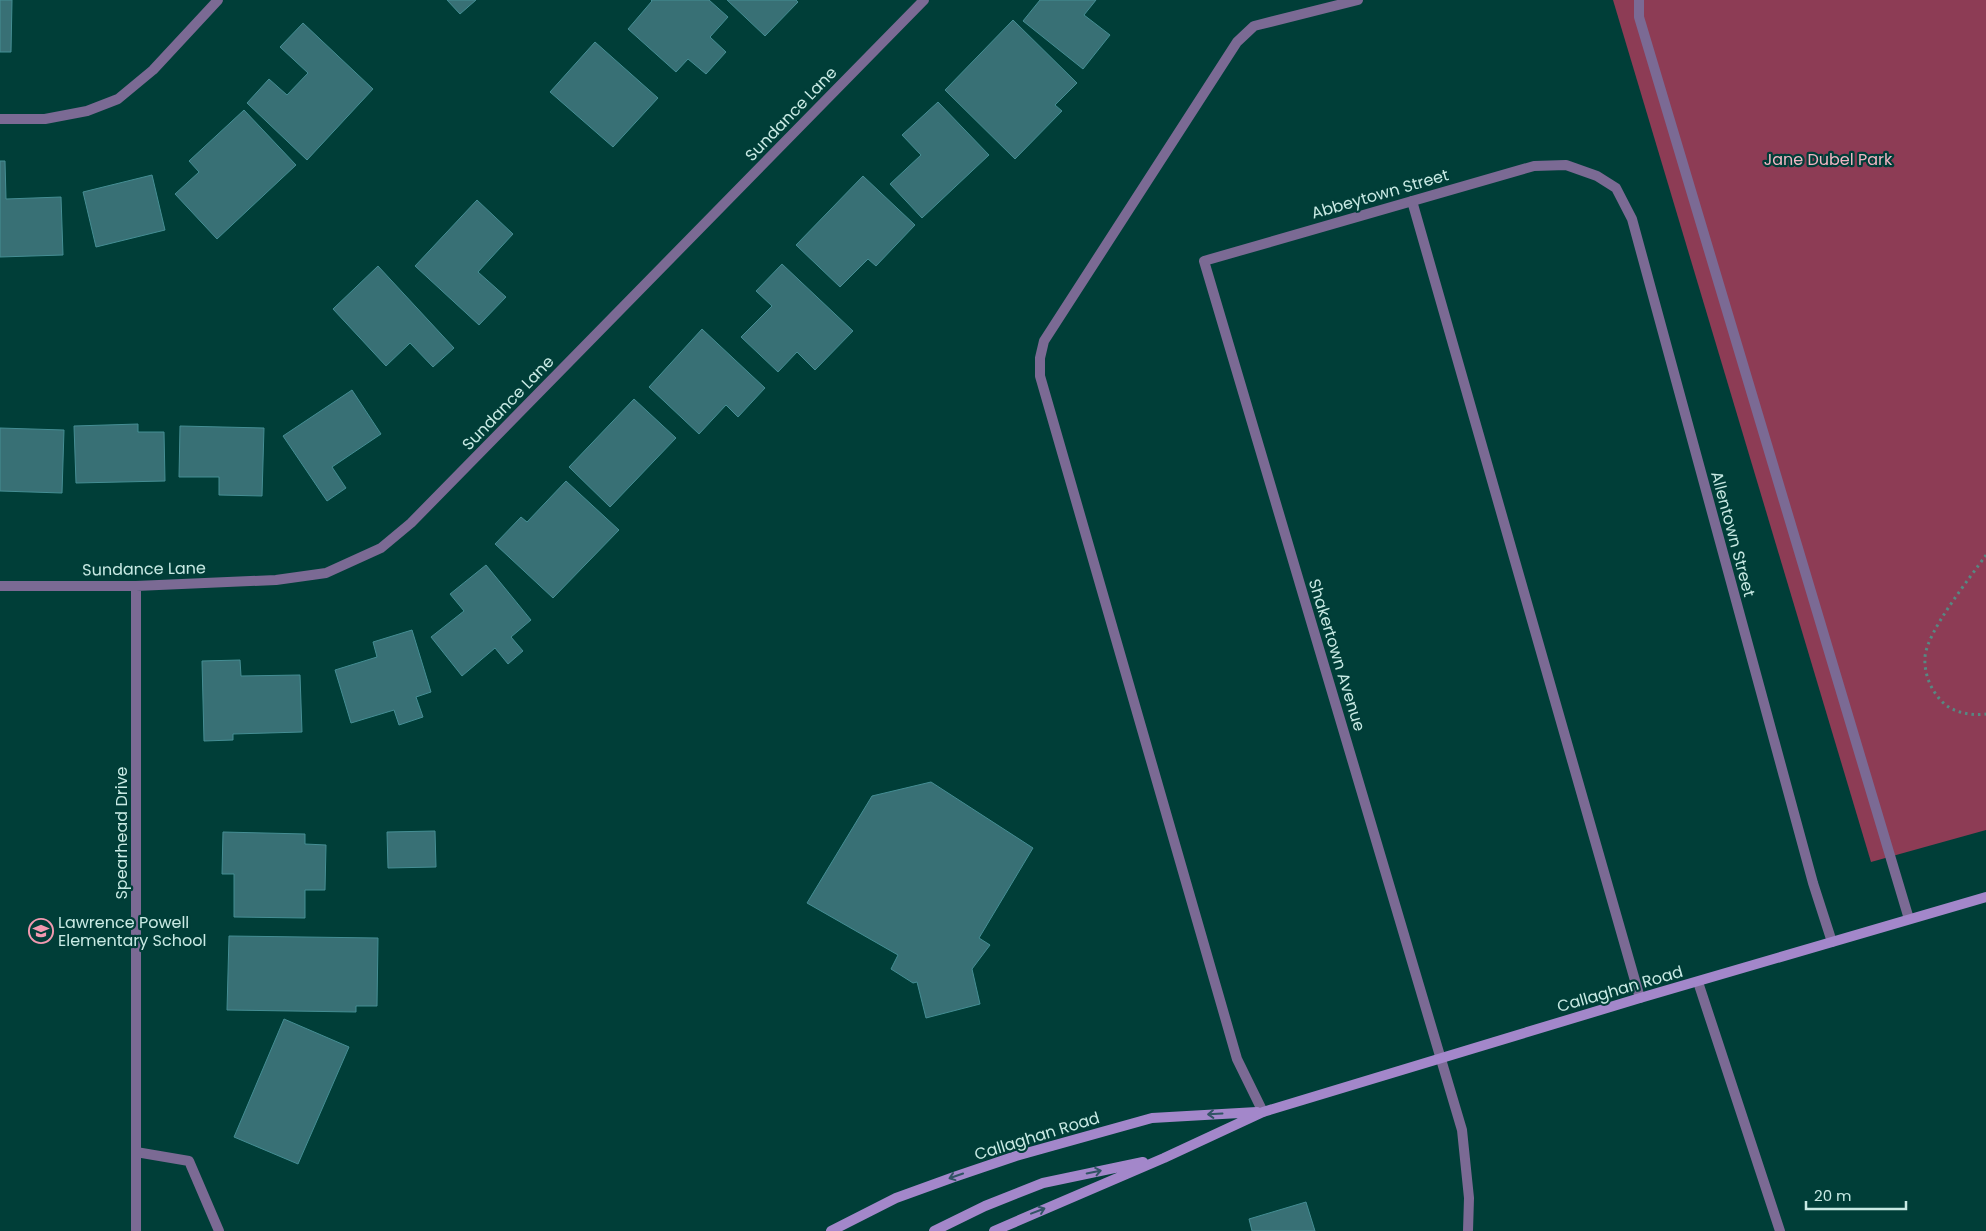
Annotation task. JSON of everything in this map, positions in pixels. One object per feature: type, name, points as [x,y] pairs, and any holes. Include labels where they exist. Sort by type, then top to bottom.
[{"type":"main road","name":"Callaghan Road","points":[[994,1231],[1164,1158],[1263,1112],[1640,998],[1986,897]]},
{"type":"main road","name":"Callaghan Road","points":[[831,1231],[896,1198],[954,1177],[1016,1156],[1152,1118],[1263,1112]]},
{"type":"main road","points":[[934,1231],[985,1206],[1043,1183],[1164,1158]]},
{"type":"street","points":[[0,119],[45,119],[87,111],[118,98],[153,70],[218,0]]},
{"type":"street","name":"Sundance Lane","points":[[0,586],[136,586],[276,580],[326,574],[381,548],[411,523],[924,0]]},
{"type":"street","points":[[1263,1112],[1237,1059],[1040,376],[1040,358],[1044,341],[1237,42],[1254,26],[1358,0]]},
{"type":"street","points":[[1640,0],[1640,18],[1909,919]]},
{"type":"street","name":"Abbeytown Street","points":[[1204,261],[1534,166],[1566,165]]},
{"type":"street","name":"Allentown Street","points":[[1566,165],[1597,176],[1616,188],[1632,219],[1814,883],[1832,942]]},
{"type":"street","points":[[1412,201],[1640,998]]},
{"type":"street","name":"Shakertown Avenue","points":[[1204,261],[1462,1130],[1469,1198],[1468,1231]]},
{"type":"street","name":"Spearhead Drive","points":[[136,586],[136,1231]]},
{"type":"street","points":[[1698,982],[1780,1231]]},
{"type":"street","points":[[136,1152],[189,1160],[219,1231]]},
{"type":"path","points":[[1986,554],[1936,628],[1925,656],[1926,672],[1932,690],[1943,704],[1957,712],[1976,715],[1986,714]]},
{"type":"green space","name":"Jane Dubel Park","points":[[1613,0],[1986,0],[1986,830],[1871,862]]},
{"type":"building","points":[[0,0],[12,0],[11,52],[0,52]]},
{"type":"building","points":[[447,0],[476,0],[460,14]]},
{"type":"building","points":[[651,0],[709,0],[728,17],[710,37],[726,52],[706,74],[688,59],[676,72],[628,29]]},
{"type":"building","points":[[727,0],[796,0],[798,2],[765,36]]},
{"type":"building","points":[[1040,0],[1096,0],[1084,15],[1110,35],[1083,69],[1023,21]]},
{"type":"building","points":[[1013,20],[1077,83],[1055,105],[1062,111],[1015,159],[945,90]]},
{"type":"building","points":[[303,23],[373,89],[307,160],[247,103],[269,79],[287,95],[308,73],[280,47]]},
{"type":"building","points":[[595,42],[658,98],[613,147],[550,92]]},
{"type":"building","points":[[938,102],[989,155],[922,218],[890,184],[921,155],[902,135]]},
{"type":"building","points":[[244,110],[296,165],[217,239],[175,194],[199,172],[189,161]]},
{"type":"building","points":[[0,161],[5,161],[6,199],[61,197],[63,255],[0,257]]},
{"type":"building","points":[[152,175],[165,230],[96,247],[83,192]]},
{"type":"building","points":[[863,176],[915,225],[876,266],[868,259],[840,287],[796,245]]},
{"type":"building","points":[[477,200],[513,234],[478,272],[506,297],[479,325],[415,266]]},
{"type":"building","points":[[782,264],[853,331],[815,370],[797,352],[778,372],[741,337],[772,306],[756,291]]},
{"type":"building","points":[[378,266],[454,348],[433,367],[410,343],[386,366],[333,309]]},
{"type":"building","points":[[702,329],[765,388],[738,417],[726,405],[699,434],[649,387]]},
{"type":"building","points":[[352,390],[381,434],[332,467],[346,488],[327,501],[283,436]]},
{"type":"building","points":[[634,399],[676,438],[610,507],[569,467]]},
{"type":"building","points":[[138,424],[138,432],[164,432],[165,481],[76,483],[74,426]]},
{"type":"building","points":[[180,426],[264,428],[262,496],[219,495],[219,477],[179,477]]},
{"type":"building","points":[[0,428],[64,430],[62,493],[0,491]]},
{"type":"building","points":[[566,481],[619,530],[553,598],[495,544],[521,517],[527,522]]},
{"type":"building","points":[[486,565],[531,620],[511,637],[523,651],[508,664],[495,648],[462,676],[431,637],[464,611],[450,594]]},
{"type":"building","points":[[412,630],[431,692],[416,697],[423,717],[399,725],[394,710],[351,723],[335,670],[377,657],[373,642]]},
{"type":"building","points":[[240,660],[241,676],[300,675],[302,732],[233,734],[233,740],[204,741],[202,661]]},
{"type":"building","points":[[931,782],[1033,848],[979,938],[990,945],[972,969],[980,1004],[926,1018],[917,982],[913,983],[891,969],[898,955],[807,903],[872,796]]},
{"type":"building","points":[[435,831],[436,867],[388,868],[387,832]]},
{"type":"building","points":[[223,832],[305,834],[305,844],[326,845],[325,890],[305,890],[305,918],[234,917],[234,874],[222,874]]},
{"type":"building","points":[[229,936],[378,938],[377,1006],[356,1006],[356,1012],[227,1010]]},
{"type":"building","points":[[284,1019],[349,1047],[298,1164],[234,1137]]},
{"type":"building","points":[[1306,1202],[1315,1231],[1252,1231],[1249,1219]]},
{"type":"place","name":"Lawrence Powell Elementary School","points":[[41,931]]}]
